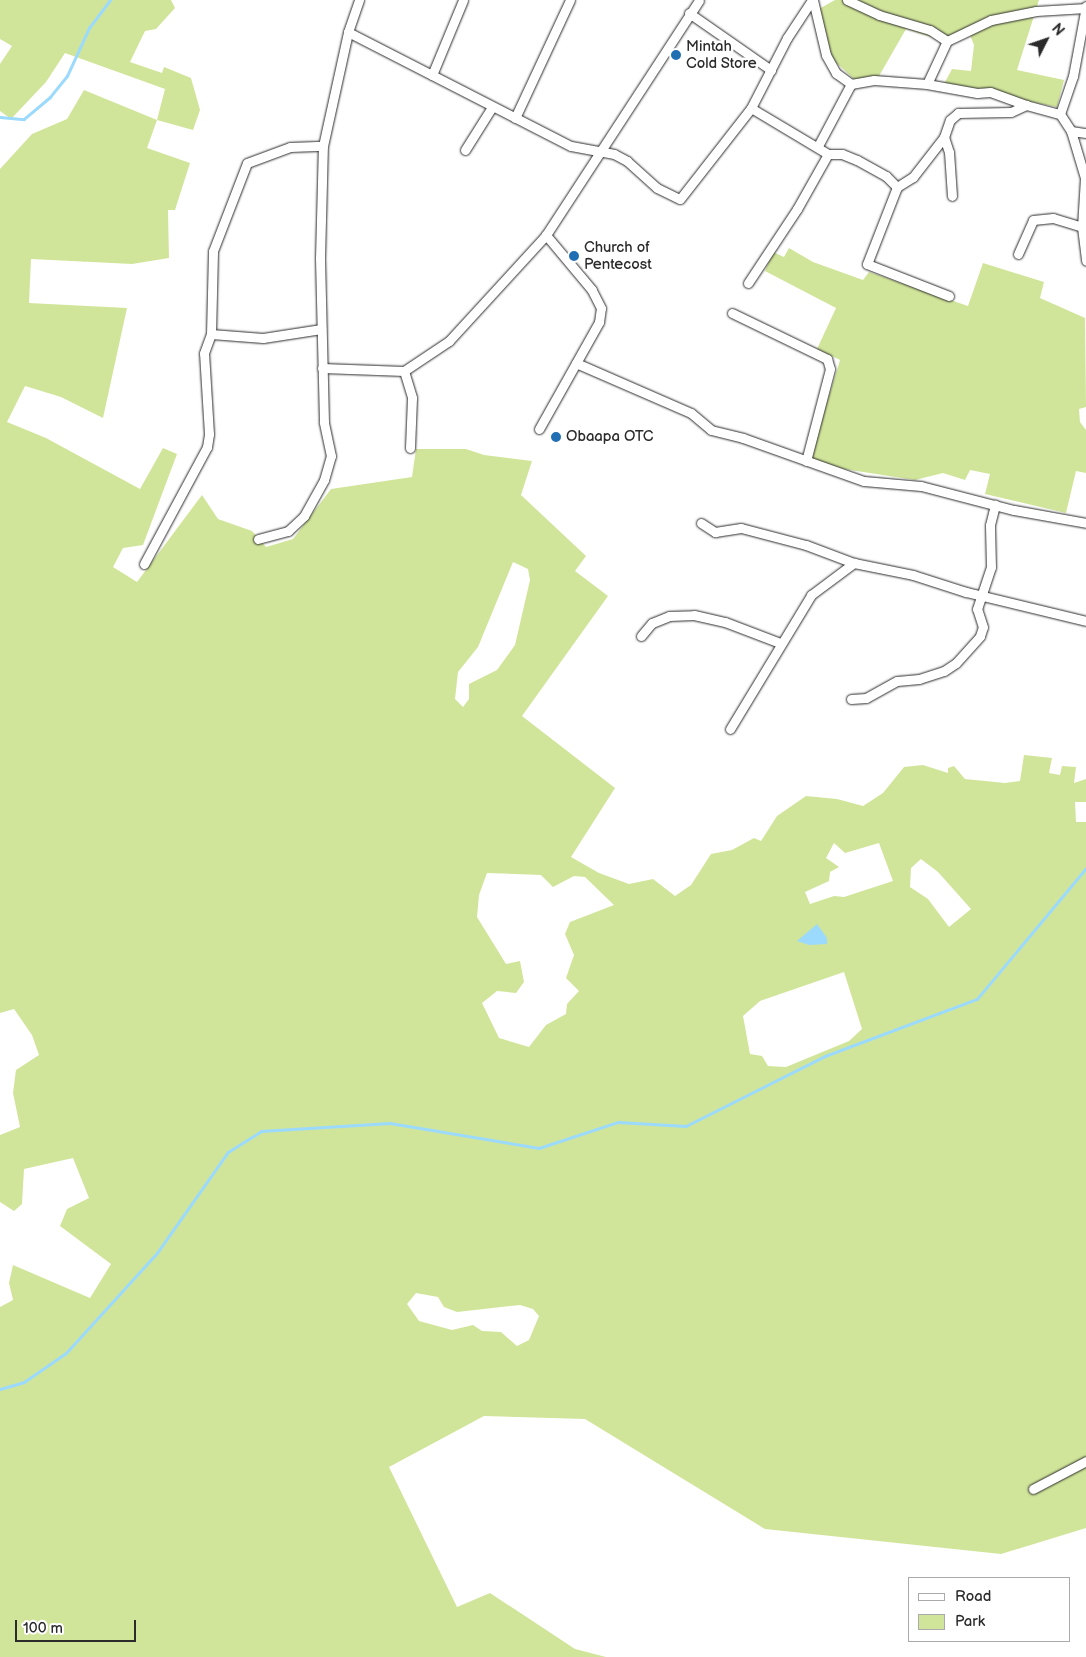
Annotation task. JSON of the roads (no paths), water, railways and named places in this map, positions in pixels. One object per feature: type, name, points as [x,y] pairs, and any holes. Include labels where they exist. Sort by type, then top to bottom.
[{"type":"street","points":[[258,539],[288,531],[304,516],[324,480],[331,456],[324,422],[322,368],[323,146],[348,32],[359,0]]},
{"type":"street","points":[[432,75],[463,0]]},
{"type":"street","points":[[515,118],[570,0]]},
{"type":"street","points":[[322,368],[404,370],[448,341],[546,235],[598,150],[639,94],[699,0]]},
{"type":"street","points":[[348,32],[571,146],[598,150],[627,161],[657,188],[680,199],[751,108],[771,70],[813,0]]},
{"type":"street","points":[[813,0],[826,55],[836,73],[851,84],[874,80],[990,92],[1026,105],[1060,114],[1071,131],[1085,178],[1082,227],[1086,261]]},
{"type":"street","points":[[847,0],[879,15],[930,30],[947,41]]},
{"type":"street","points":[[927,84],[947,41],[991,20],[1036,11],[1086,7],[1083,41],[1066,105],[1060,114]]},
{"type":"street","points":[[690,13],[771,70]]},
{"type":"street","points":[[818,146],[851,84]]},
{"type":"street","points":[[949,296],[867,264],[897,187],[913,177],[944,137],[950,120],[958,114],[1011,112],[1026,105]]},
{"type":"street","points":[[465,150],[492,107]]},
{"type":"street","points":[[751,108],[818,146],[828,154],[842,154],[857,160],[886,176],[897,187]]},
{"type":"street","points":[[1071,131],[1086,133]]},
{"type":"street","points":[[944,137],[949,152],[952,196]]},
{"type":"street","points":[[144,564],[207,447],[209,434],[204,353],[211,334],[213,251],[247,164],[290,147],[323,146]]},
{"type":"street","points":[[748,283],[797,209],[828,154]]},
{"type":"street","points":[[1018,254],[1033,220],[1053,218],[1082,227]]},
{"type":"street","points":[[539,429],[599,322],[601,308],[592,290],[546,235]]},
{"type":"street","points":[[732,314],[827,359],[830,369],[806,462]]},
{"type":"street","points":[[211,334],[217,332],[263,338],[321,329]]},
{"type":"street","points":[[576,362],[691,413],[711,430],[743,438],[806,462],[864,481],[921,486],[960,493],[995,505],[1086,522]]},
{"type":"street","points":[[404,370],[412,398],[410,448]]},
{"type":"street","points":[[851,699],[866,698],[897,681],[920,679],[956,663],[982,632],[978,609],[980,595],[992,567],[990,525],[995,505]]},
{"type":"street","points":[[701,523],[715,532],[741,528],[806,545],[854,563],[921,577],[980,595],[1086,621]]},
{"type":"street","points":[[730,729],[811,595],[854,563]]},
{"type":"street","points":[[641,636],[652,623],[669,616],[694,615],[725,622],[780,644]]},
{"type":"street","points":[[1033,1489],[1086,1461]]},
{"type":"water","points":[[817,924],[827,938],[827,944],[809,945],[797,941]]},
{"type":"waterway","points":[[0,117],[24,119],[50,97],[67,76],[89,28],[110,0]]},
{"type":"waterway","points":[[0,1389],[24,1382],[66,1353],[157,1253],[228,1152],[261,1131],[390,1123],[539,1148],[618,1122],[686,1126],[825,1056],[977,999],[1086,868]]},
{"type":"place","name":"Mintah Cold Store","points":[[676,55]]},
{"type":"place","name":"Church of Pentecost","points":[[574,256]]},
{"type":"place","name":"Obaapa OTC","points":[[556,437]]}]
